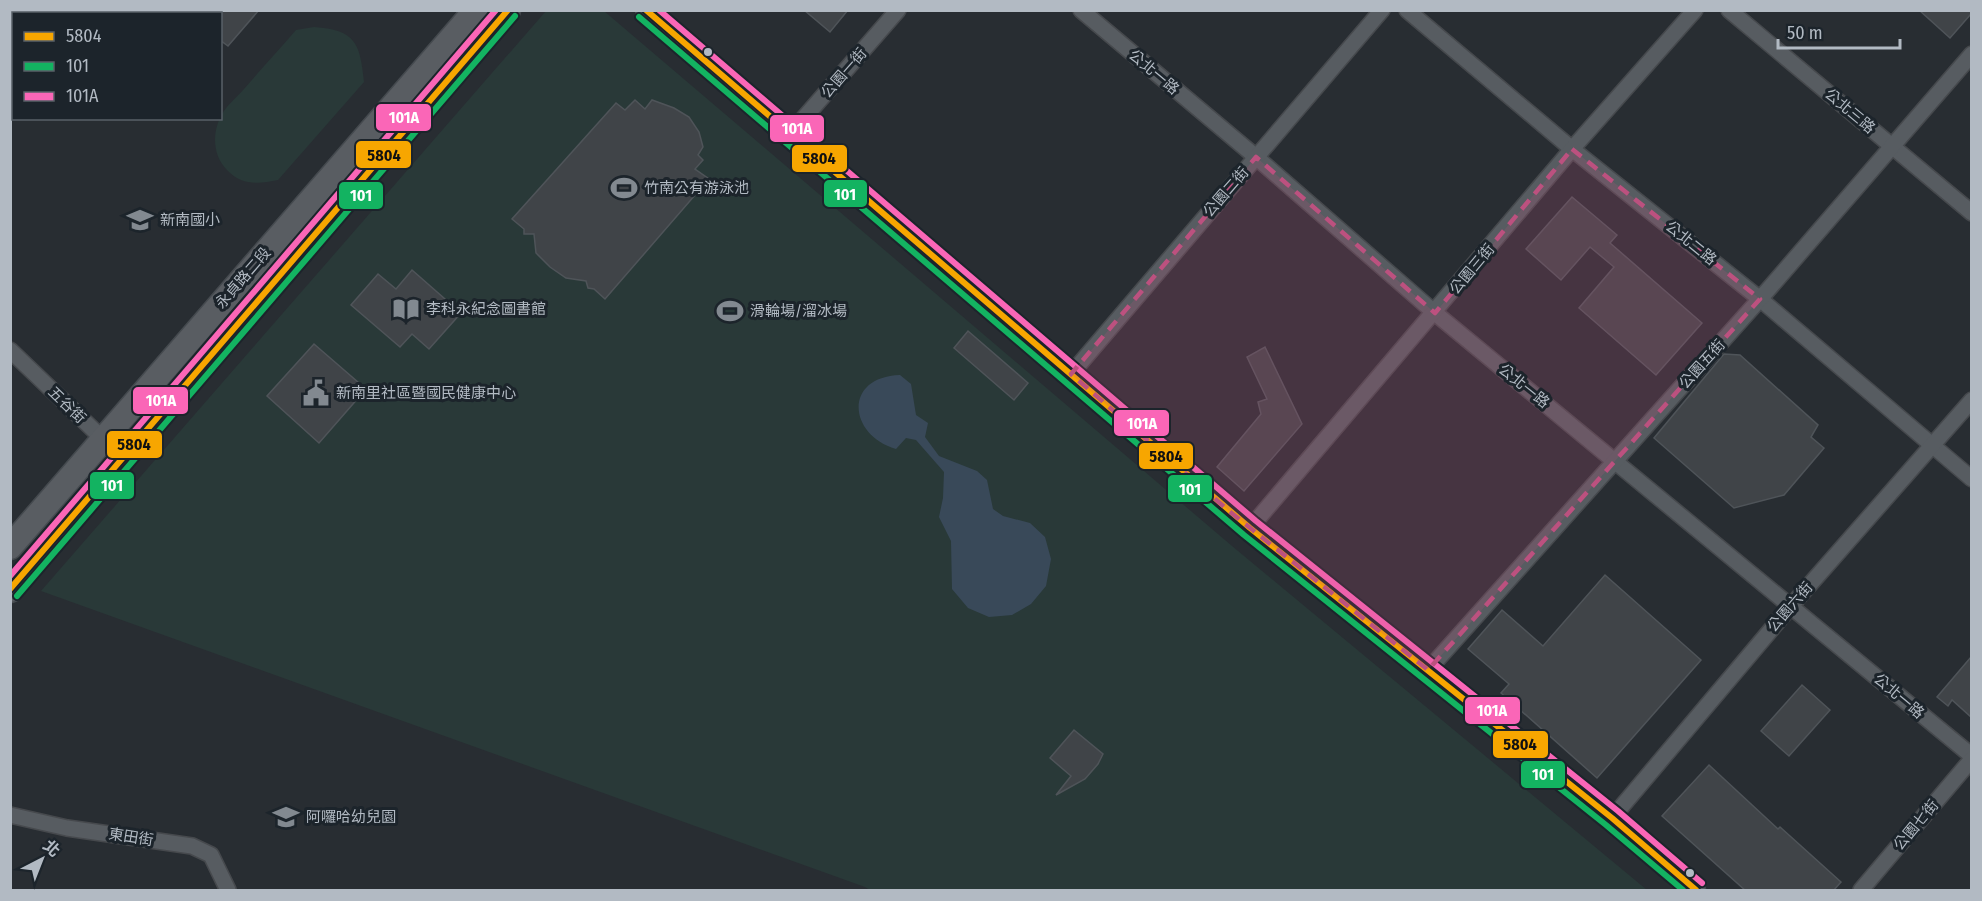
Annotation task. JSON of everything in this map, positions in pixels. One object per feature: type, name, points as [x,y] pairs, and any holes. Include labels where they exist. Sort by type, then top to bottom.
[{"type":"main road","name":"永貞路二段","points":[[10,547],[476,10]]},
{"type":"main road","name":"永貞路二段","points":[[10,590],[508,10]]},
{"type":"street","points":[[645,10],[1250,528],[1612,818],[1696,891]]},
{"type":"street","name":"公園一街","points":[[790,134],[898,10]]},
{"type":"street","name":"公北一路","points":[[1081,10],[1256,157],[1435,313],[1971,757]]},
{"type":"street","name":"公園二街","points":[[1071,374],[1382,10]]},
{"type":"street","name":"公北二路","points":[[1407,10],[1572,149],[1760,299],[1971,479]]},
{"type":"street","name":"公園三街","points":[[1250,528],[1572,149],[1695,10]]},
{"type":"street","name":"公北三路","points":[[1729,10],[1971,213]]},
{"type":"street","name":"公園五街","points":[[1428,670],[1760,299],[1971,54]]},
{"type":"street","name":"五谷街","points":[[10,350],[103,439],[126,457]]},
{"type":"street","name":"公園六街","points":[[1612,818],[1791,606],[1971,400]]},
{"type":"street","name":"公園七街","points":[[1861,891],[1971,757]]},
{"type":"street","name":"東田街","points":[[10,815],[67,828],[192,846],[211,855],[228,891]]},
{"type":"highlighted area","points":[[1572,149],[1760,299],[1428,670],[1229,511],[1071,374],[1256,157],[1435,313]]},
{"type":"shaded area","points":[[546,11],[604,11],[1232,546],[1647,890],[870,890],[41,591]]},
{"type":"shaded area","points":[[314,27],[339,31],[347,35],[357,48],[364,82],[278,180],[257,183],[239,179],[227,170],[218,157],[215,143],[216,128],[229,104],[296,30]]},
{"type":"water","points":[[900,375],[911,384],[916,415],[928,423],[925,437],[939,456],[977,471],[987,480],[993,509],[1003,516],[1030,523],[1045,537],[1051,559],[1046,586],[1031,604],[1012,615],[989,617],[968,608],[952,589],[951,541],[939,517],[943,498],[944,472],[916,440],[906,438],[896,449],[880,442],[868,432],[861,420],[859,407],[861,396],[869,385],[881,378]]},
{"type":"building","points":[[220,10],[259,10],[228,46],[222,42],[222,12]]},
{"type":"building","points":[[804,10],[848,10],[830,32]]},
{"type":"building","points":[[1919,10],[1971,10],[1971,14],[1950,38]]},
{"type":"building","points":[[635,100],[645,109],[652,100],[674,108],[689,117],[699,132],[703,147],[698,155],[703,160],[695,169],[709,179],[605,299],[594,289],[588,288],[586,281],[566,278],[550,267],[536,253],[534,234],[524,234],[524,229],[512,219],[616,103],[625,110]]},
{"type":"building","points":[[1572,197],[1617,235],[1610,243],[1702,323],[1656,375],[1579,308],[1614,267],[1590,247],[1561,280],[1526,249]]},
{"type":"building","name":"李科永紀念圖書館","points":[[412,270],[461,313],[429,349],[412,334],[400,347],[351,305],[378,274],[396,289]]},
{"type":"building","points":[[968,331],[1028,383],[1014,400],[954,348]]},
{"type":"building","name":"新南里社區暨國民健康中心","points":[[314,344],[366,389],[319,443],[267,396]]},
{"type":"building","points":[[1265,347],[1302,424],[1244,491],[1217,467],[1261,414],[1258,402],[1267,399],[1247,357]]},
{"type":"building","points":[[1724,354],[1740,355],[1818,425],[1811,437],[1824,448],[1784,495],[1734,508],[1654,438]]},
{"type":"building","points":[[1605,575],[1701,660],[1597,778],[1501,693],[1509,684],[1468,649],[1502,610],[1543,646]]},
{"type":"building","points":[[1971,657],[1971,717],[1952,700],[1948,706],[1937,697]]},
{"type":"building","points":[[1802,685],[1830,710],[1789,756],[1761,731]]},
{"type":"building","points":[[1074,730],[1103,754],[1085,779],[1056,795],[1071,776],[1050,758]]},
{"type":"building","points":[[1709,765],[1778,829],[1780,827],[1841,882],[1833,891],[1746,891],[1662,816]]},
{"type":"transit line","name":"101A","points":[[10,576],[496,10]]},
{"type":"transit line","name":"5804","points":[[10,589],[508,10]]},
{"type":"transit line","name":"5804","points":[[646,10],[1250,528],[1612,818],[1696,890]]},
{"type":"transit line","name":"101A","points":[[659,10],[1256,521],[1618,811],[1702,883]]},
{"type":"transit line","name":"101","points":[[17,596],[515,16]]},
{"type":"transit line","name":"101","points":[[639,17],[1244,535],[1606,825],[1683,890]]},
{"type":"place","name":"竹南公有游泳池","points":[[624,188]]},
{"type":"place","name":"新南國小","points":[[140,220]]},
{"type":"place","name":"李科永紀念圖書館","points":[[406,309]]},
{"type":"place","name":"滑輪場/溜冰場","points":[[730,311]]},
{"type":"place","name":"新南里社區暨國民健康中心","points":[[316,393]]},
{"type":"place","name":"阿囉哈幼兒園","points":[[286,817]]}]
